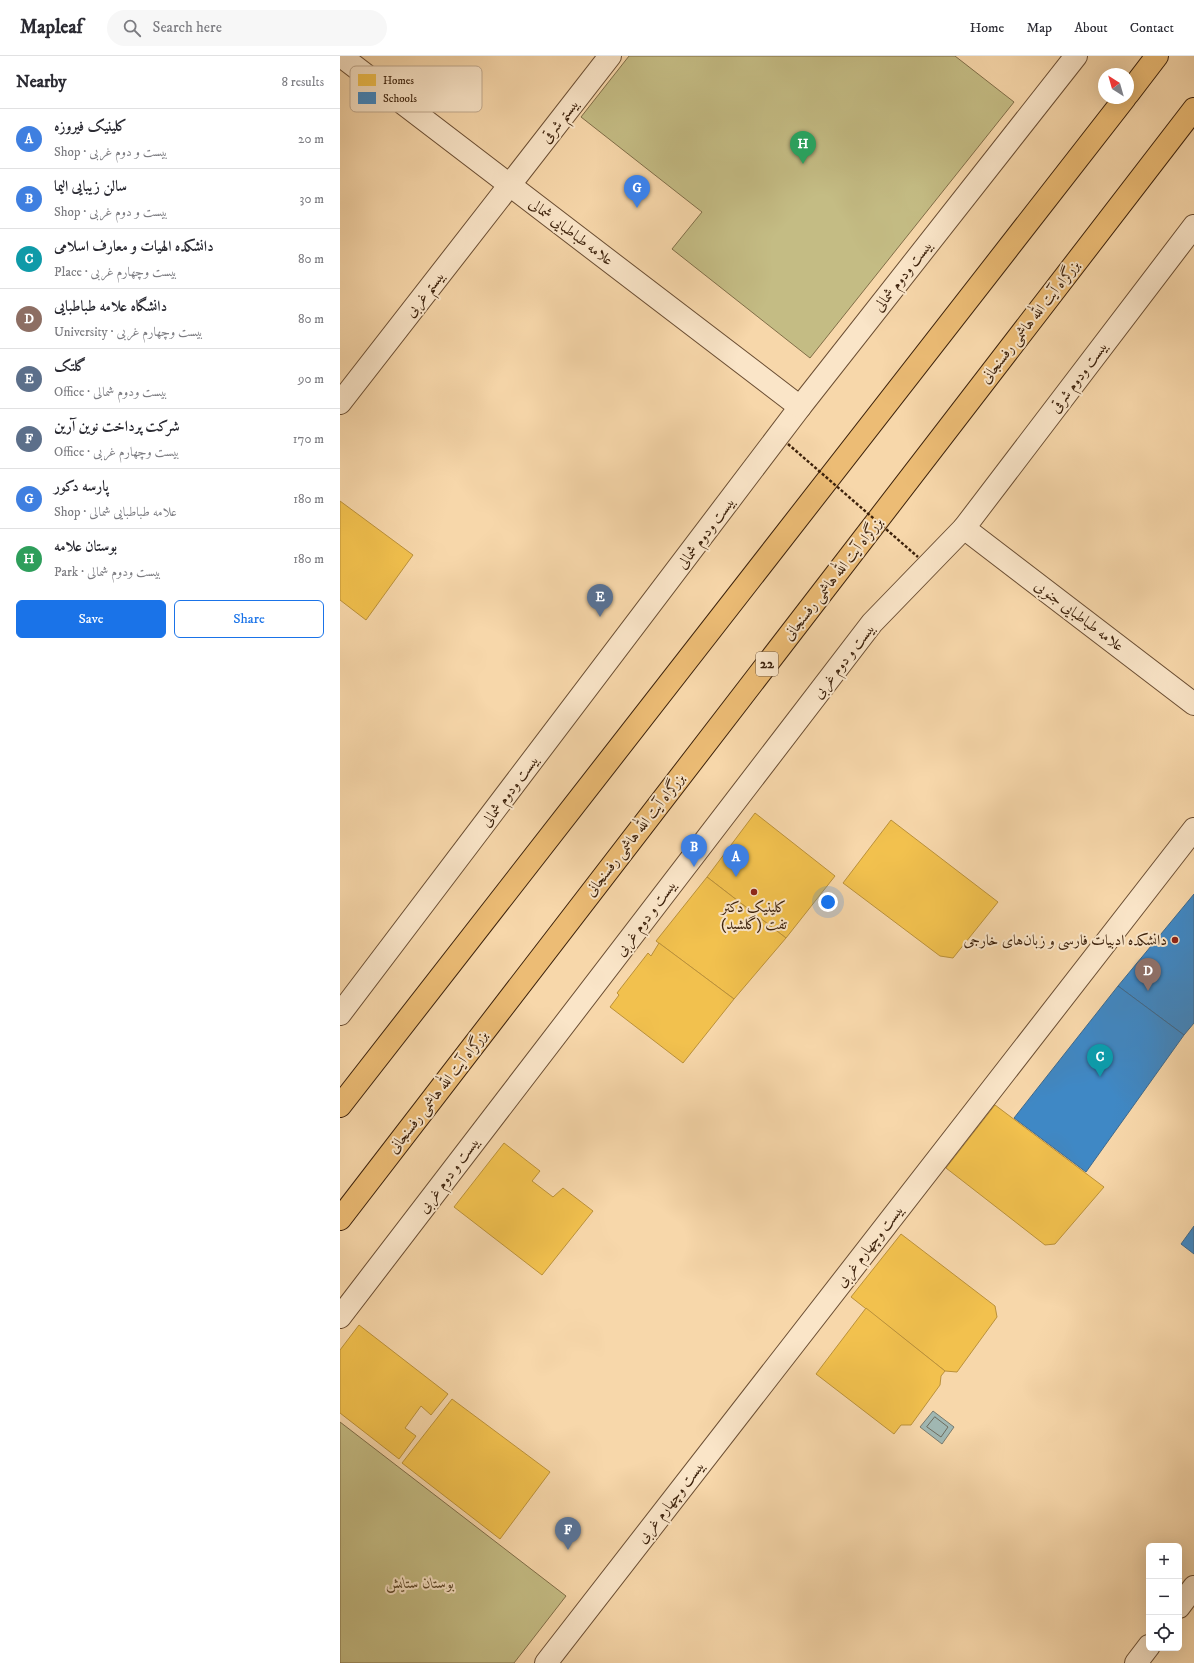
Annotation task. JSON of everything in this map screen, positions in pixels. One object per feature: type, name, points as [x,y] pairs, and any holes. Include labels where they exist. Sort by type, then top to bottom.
[{"type":"highway","points":[[1134,86],[1157,56]]},
{"type":"highway","points":[[340,1106],[1120,104]]},
{"type":"highway","name":"بزرگراه آیت الله هاشمی رفسنجانی","points":[[340,1219],[1194,109]]},
{"type":"street","name":"علامه طباطبایی شمالی","points":[[341,56],[354,66]]},
{"type":"street","name":"بیستم شرقی","points":[[510,185],[610,56]]},
{"type":"street","name":"بیست ودوم شمالی","points":[[340,1014],[800,408],[1076,56]]},
{"type":"street","name":"علامه طباطبایی شمالی","points":[[414,112],[800,408]]},
{"type":"street","name":"بیستم غربی","points":[[340,403],[510,185]]},
{"type":"street","name":"بیست ودوم شرقی","points":[[964,528],[1194,226]]},
{"type":"street","name":"علامه طباطبایی جنوبی","points":[[964,528],[1194,704]]},
{"type":"street","name":"بیست و دوم غربی","points":[[340,1317],[872,623],[964,528]]},
{"type":"street","name":"بیست وچهارم غربی","points":[[546,1663],[1194,829]]},
{"type":"street","points":[[1182,1603],[1194,1588]]},
{"type":"street","points":[[1136,1663],[1146,1650]]},
{"type":"path","points":[[788,444],[918,557]]},
{"type":"green space","points":[[629,56],[955,56],[1014,102],[810,358],[672,249],[702,212],[581,117]]},
{"type":"green space","name":"بوستان ستایش","points":[[340,1422],[566,1596],[514,1663],[340,1663]]},
{"type":"water","points":[[933,1411],[954,1427],[942,1444],[920,1427]]},
{"type":"building: Homes","points":[[340,501],[413,555],[366,620],[340,600]]},
{"type":"building: Homes","points":[[755,813],[835,876],[786,938],[707,877]]},
{"type":"building: Homes","points":[[891,820],[998,902],[953,958],[940,956],[843,883]]},
{"type":"building: Homes","points":[[707,877],[786,938],[734,999],[656,941]]},
{"type":"building: Homes","points":[[659,943],[734,999],[683,1063],[610,1007],[619,995],[617,993],[648,953],[651,956]]},
{"type":"building: Homes","points":[[995,1105],[1104,1187],[1055,1244],[1045,1245],[946,1168]]},
{"type":"building: Homes","points":[[504,1143],[540,1171],[532,1181],[553,1197],[563,1188],[593,1211],[542,1275],[454,1207]]},
{"type":"building: Homes","points":[[901,1234],[995,1306],[997,1317],[957,1372],[945,1371],[851,1297]]},
{"type":"building: Homes","points":[[866,1308],[945,1371],[941,1376],[940,1385],[911,1425],[901,1425],[894,1434],[816,1374]]},
{"type":"building: Homes","points":[[359,1325],[448,1394],[431,1415],[421,1406],[405,1428],[416,1436],[399,1459],[340,1413],[340,1350]]},
{"type":"building: Homes","points":[[452,1399],[550,1472],[500,1539],[402,1463]]},
{"type":"building: Schools","name":"دانشکده ادبیات فارسی و زبان‌های خارجی","points":[[1194,894],[1194,1023],[1184,1035],[1118,986]]},
{"type":"building: Schools","points":[[1118,986],[1184,1035],[1086,1172],[1014,1118]]},
{"type":"building: Schools","points":[[1194,1226],[1194,1254],[1181,1244]]},
{"type":"place","name":"بوستان علامه","points":[[803,164]]},
{"type":"place","name":"پارسه دکور","points":[[637,208]]},
{"type":"place","name":"گلتک","points":[[600,617]]},
{"type":"place","name":"سالن زیبایی الیما","points":[[694,867]]},
{"type":"place","name":"کلینیک فیروزه","points":[[736,877]]},
{"type":"place","name":"کلینیک دکتر تفت (گلشید)","points":[[754,892]]},
{"type":"place","name":"دانشکده ادبیات فارسی و زبان‌های خارجی","points":[[1175,940]]},
{"type":"place","name":"دانشگاه علامه طباطبایی","points":[[1148,991]]},
{"type":"place","name":"دانشکده الهیات و معارف اسلامی","points":[[1100,1077]]},
{"type":"place","name":"شرکت پرداخت نوین آرین","points":[[568,1550]]}]
